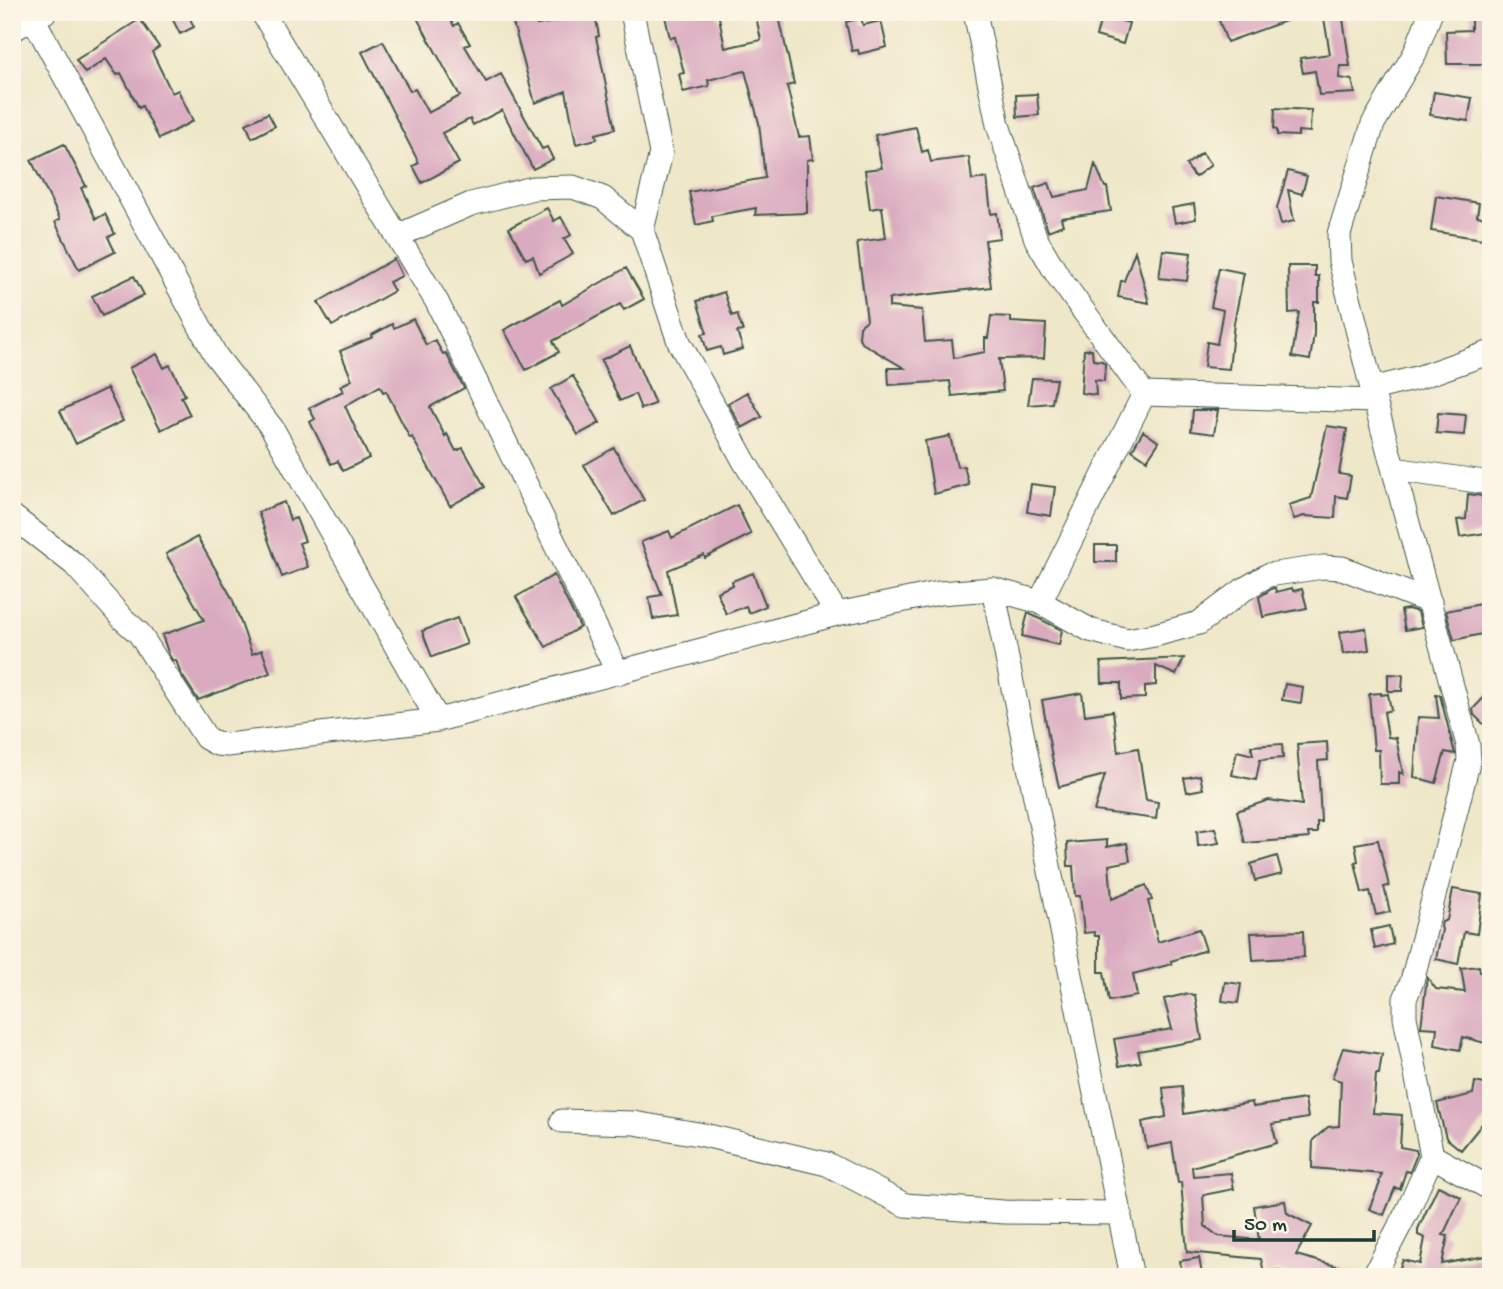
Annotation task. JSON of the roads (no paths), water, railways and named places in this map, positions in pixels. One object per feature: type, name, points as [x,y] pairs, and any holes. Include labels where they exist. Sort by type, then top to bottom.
[{"type":"street","points":[[262,12],[437,302],[618,673]]},
{"type":"street","points":[[632,12],[661,153],[642,230],[679,342],[744,461],[837,614]]},
{"type":"street","points":[[975,12],[998,125],[1036,239],[1058,276],[1144,394]]},
{"type":"street","points":[[1373,1277],[1409,1208],[1432,1156],[1405,1017],[1405,999],[1412,981],[1469,760],[1468,745],[1373,395],[1340,261],[1339,234],[1373,124],[1415,53],[1431,12]]},
{"type":"street","points":[[12,30],[39,15],[216,356],[272,428],[438,720]]},
{"type":"street","points":[[397,236],[471,204],[533,188],[573,187],[603,198],[642,230]]},
{"type":"street","points":[[1144,394],[1373,395],[1491,352]]},
{"type":"street","points":[[1040,603],[1144,394]]},
{"type":"street","points":[[1394,469],[1491,483]]},
{"type":"street","points":[[12,516],[74,564],[139,633],[206,738],[217,744],[438,720],[837,614],[939,593],[993,589],[1040,603],[1090,630],[1127,640],[1199,623],[1268,575],[1323,567],[1342,568],[1430,602]]},
{"type":"street","points":[[993,589],[1132,1277]]},
{"type":"street","points":[[562,1121],[634,1123],[704,1135],[827,1164],[905,1205],[1004,1212],[1120,1213]]},
{"type":"street","points":[[1432,1156],[1491,1189]]}]
